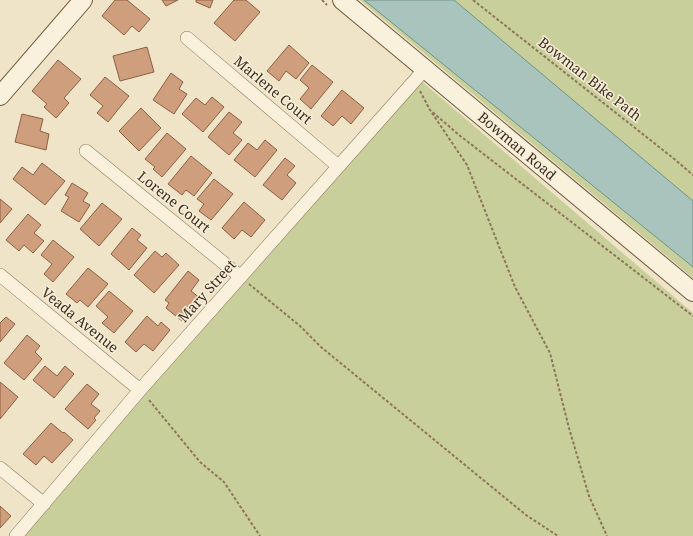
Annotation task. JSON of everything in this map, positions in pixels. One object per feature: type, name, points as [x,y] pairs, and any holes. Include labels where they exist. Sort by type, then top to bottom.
[{"type":"main road","points":[[0,96],[83,0]]},
{"type":"main road","name":"Bowman Road","points":[[335,3],[419,75],[693,292]]},
{"type":"street","name":"Marlene Court","points":[[187,38],[338,166]]},
{"type":"street","name":"Mary Street","points":[[16,536],[140,390],[419,75]]},
{"type":"street","name":"Lorene Court","points":[[86,151],[241,277]]},
{"type":"street","name":"Veada Avenue","points":[[0,275],[140,390]]},
{"type":"street","points":[[0,468],[44,504]]},
{"type":"path","points":[[322,0],[335,3]]},
{"type":"path","name":"Bowman Bike Path","points":[[473,0],[650,139],[693,175]]},
{"type":"path","points":[[419,75],[430,110],[467,165],[514,287],[550,353],[569,428],[589,496],[607,536]]},
{"type":"path","points":[[430,110],[459,135],[693,316]]},
{"type":"path","points":[[241,277],[300,326],[321,347],[479,477],[526,515],[558,536]]},
{"type":"path","points":[[140,390],[200,462],[224,482],[260,536]]},
{"type":"green space","points":[[360,0],[693,0],[693,278]]},
{"type":"green space","points":[[420,80],[693,313],[693,536],[20,536]]},
{"type":"water","points":[[364,0],[454,0],[693,201],[693,267]]},
{"type":"building","points":[[115,0],[127,0],[150,19],[139,32],[132,26],[124,35],[102,16]]},
{"type":"building","points":[[162,0],[178,0],[166,6]]},
{"type":"building","points":[[196,0],[213,0],[210,8],[196,2]]},
{"type":"building","points":[[234,0],[246,0],[260,12],[235,41],[214,23]]},
{"type":"building","points":[[289,45],[309,63],[296,79],[286,71],[279,81],[267,71]]},
{"type":"building","points":[[147,47],[154,72],[120,81],[113,56]]},
{"type":"building","points":[[58,60],[81,79],[64,98],[69,103],[56,118],[44,107],[47,104],[32,91]]},
{"type":"building","points":[[312,65],[333,82],[311,109],[300,99],[309,88],[300,80]]},
{"type":"building","points":[[171,73],[183,82],[179,89],[187,94],[174,114],[153,100]]},
{"type":"building","points":[[105,77],[129,96],[108,122],[97,113],[103,106],[90,95]]},
{"type":"building","points":[[342,90],[364,108],[351,124],[342,116],[333,126],[321,116]]},
{"type":"building","points":[[212,97],[224,107],[203,132],[182,114],[196,98],[205,105]]},
{"type":"building","points":[[141,108],[161,128],[139,151],[119,131]]},
{"type":"building","points":[[229,112],[242,122],[233,133],[242,140],[229,155],[208,137]]},
{"type":"building","points":[[22,114],[43,119],[40,131],[49,134],[46,150],[15,142]]},
{"type":"building","points":[[167,133],[186,149],[162,177],[153,169],[155,167],[145,159]]},
{"type":"building","points":[[265,140],[277,150],[255,177],[234,160],[248,143],[257,150]]},
{"type":"building","points":[[191,156],[212,173],[194,196],[186,190],[182,195],[168,184]]},
{"type":"building","points":[[285,158],[295,166],[287,175],[296,183],[282,200],[263,185]]},
{"type":"building","points":[[42,163],[65,181],[45,205],[13,179],[22,167],[33,175]]},
{"type":"building","points":[[214,179],[233,194],[211,220],[199,211],[204,204],[197,199]]},
{"type":"building","points":[[72,183],[88,193],[83,201],[90,205],[79,222],[61,211],[69,197],[65,195]]},
{"type":"building","points":[[0,199],[12,209],[0,223]]},
{"type":"building","points":[[244,202],[265,220],[251,237],[242,230],[234,239],[222,228]]},
{"type":"building","points":[[102,203],[122,219],[99,246],[80,229]]},
{"type":"building","points":[[28,214],[41,225],[34,233],[44,241],[33,253],[24,245],[19,251],[6,240]]},
{"type":"building","points":[[132,228],[141,235],[137,240],[147,248],[129,270],[111,254]]},
{"type":"building","points":[[53,240],[74,257],[53,282],[44,274],[52,264],[41,255]]},
{"type":"building","points":[[155,251],[162,257],[166,253],[179,265],[154,293],[134,275]]},
{"type":"building","points":[[88,268],[108,284],[88,307],[80,300],[77,303],[66,294]]},
{"type":"building","points":[[188,271],[199,280],[191,291],[200,298],[182,321],[166,308],[169,303],[165,300]]},
{"type":"building","points":[[109,291],[133,311],[114,333],[102,323],[108,317],[96,306]]},
{"type":"building","points":[[147,316],[158,326],[161,322],[170,330],[153,351],[144,344],[136,352],[125,342]]},
{"type":"building","points":[[6,317],[15,324],[0,342],[0,323]]},
{"type":"building","points":[[27,335],[40,346],[35,352],[42,359],[24,380],[4,363]]},
{"type":"building","points":[[45,366],[57,376],[65,366],[74,374],[54,398],[33,380]]},
{"type":"building","points":[[0,382],[18,397],[0,419]]},
{"type":"building","points":[[87,384],[99,394],[91,404],[100,411],[94,418],[96,420],[88,429],[65,409]]},
{"type":"building","points":[[51,423],[73,440],[52,463],[44,456],[36,465],[23,454]]},
{"type":"building","points":[[0,506],[11,516],[0,528]]}]
